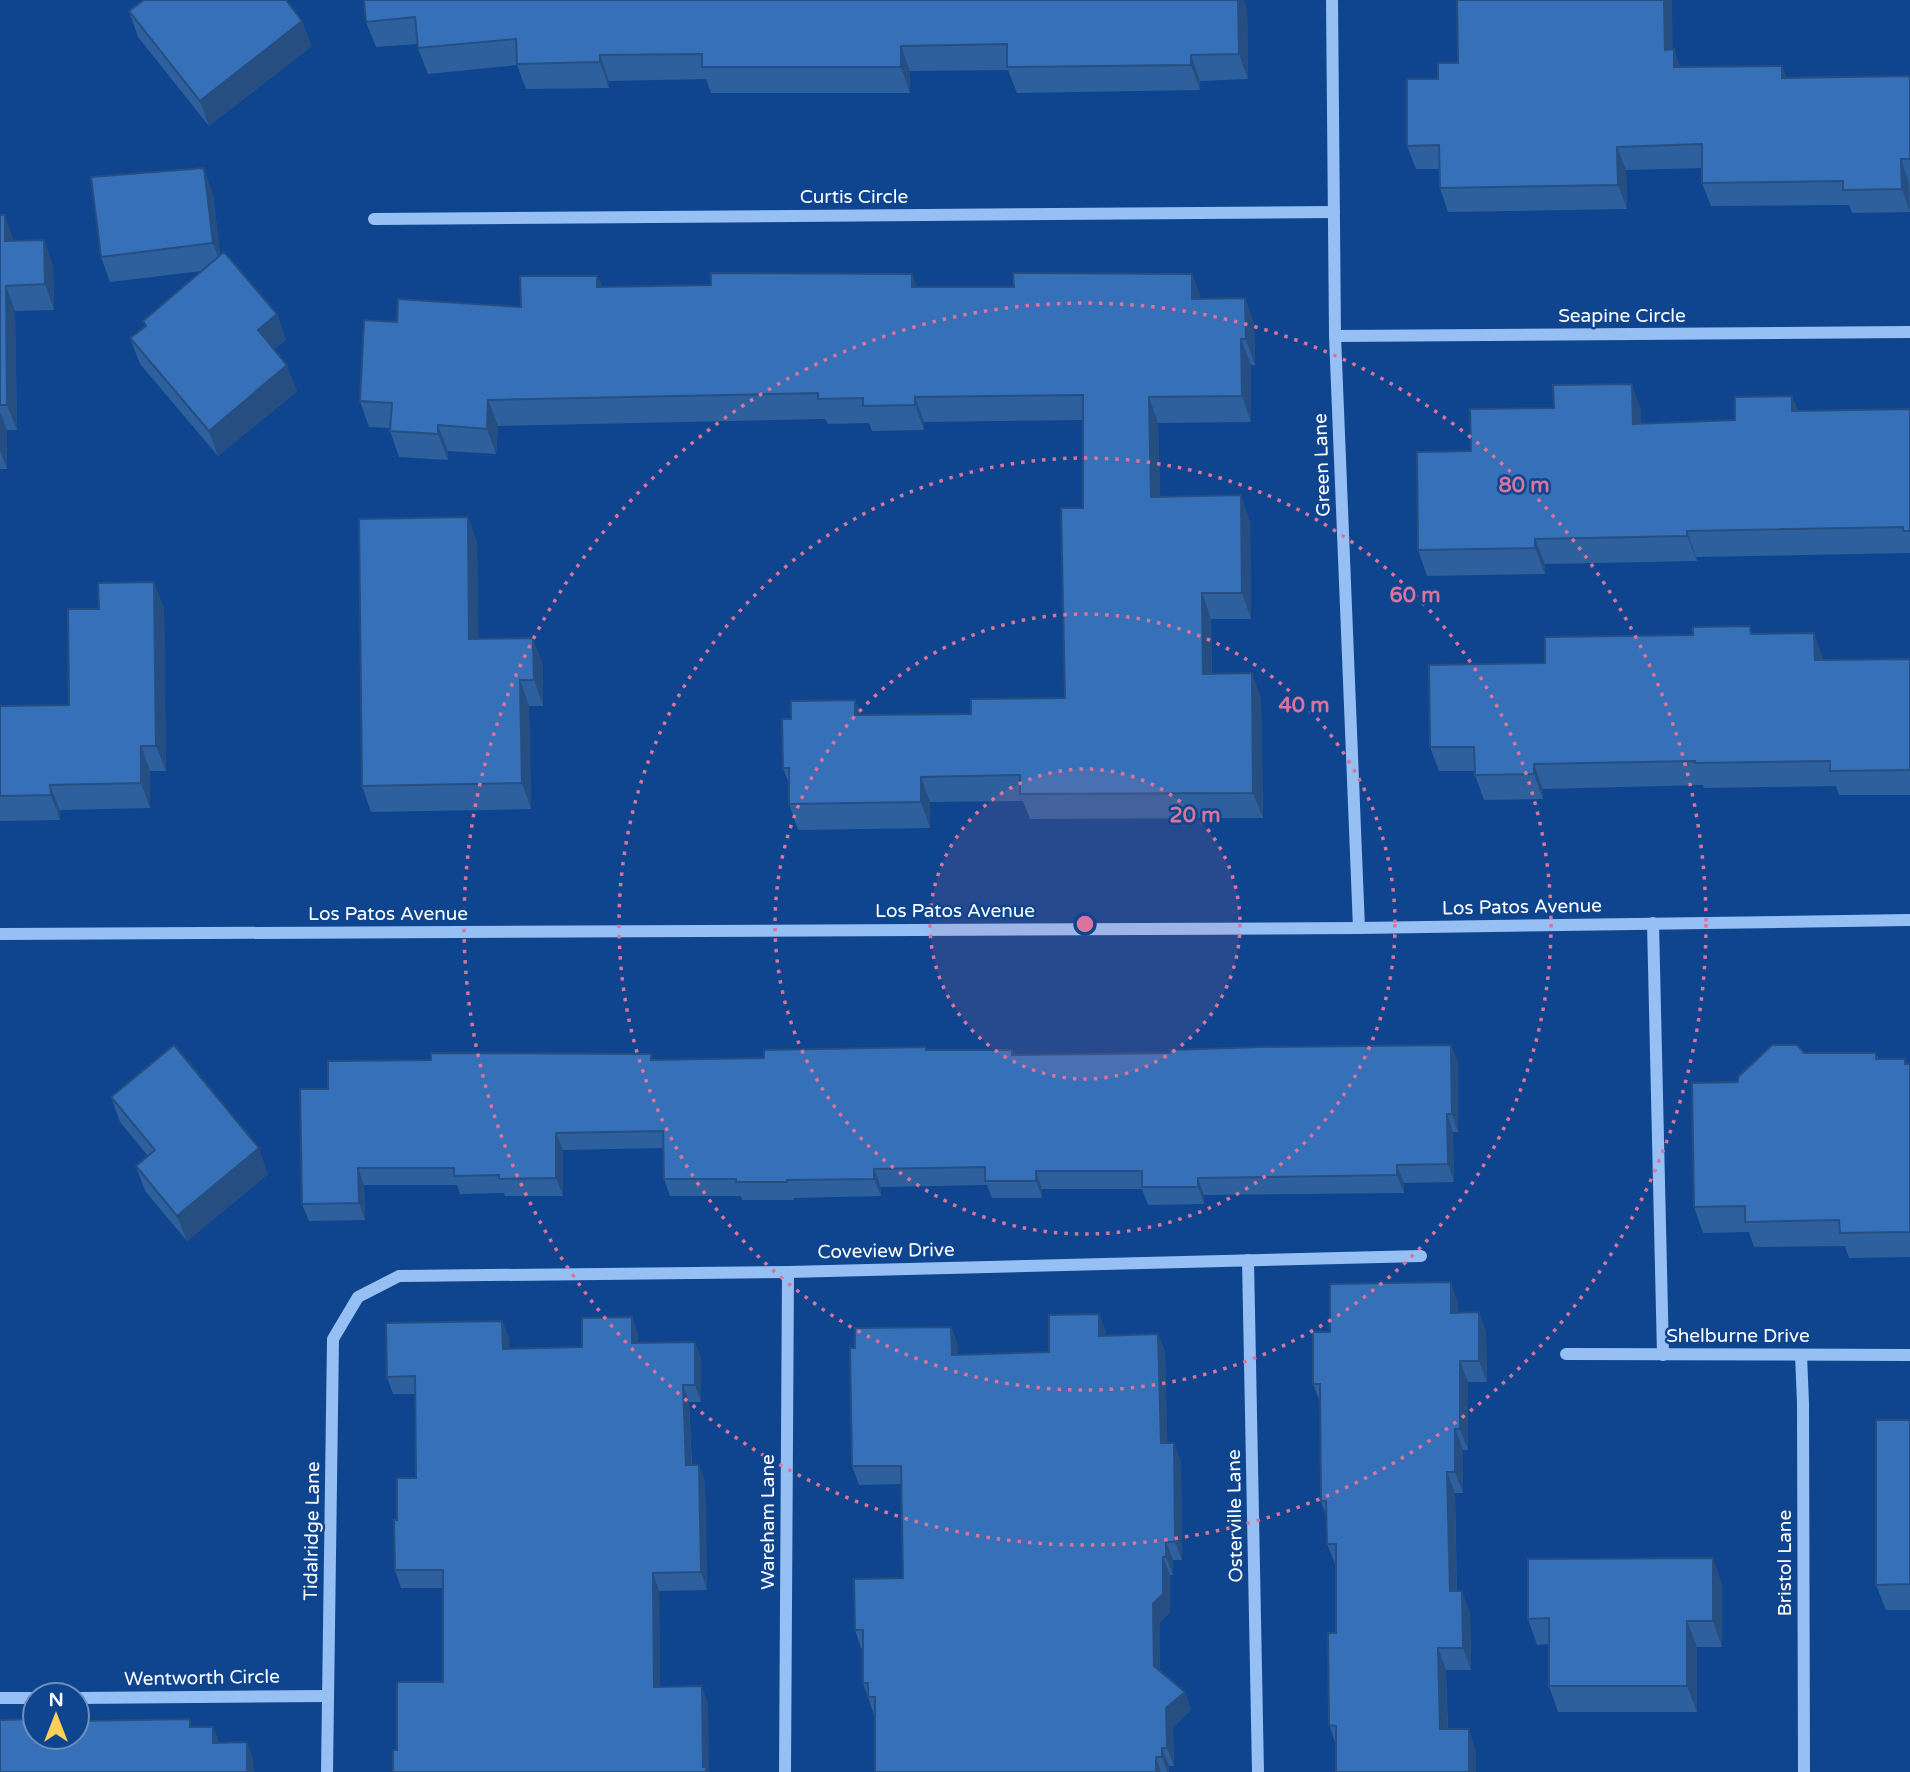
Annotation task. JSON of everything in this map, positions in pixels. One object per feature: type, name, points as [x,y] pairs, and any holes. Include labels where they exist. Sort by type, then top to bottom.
[{"type":"street","name":"Green Lane","points":[[1332,0],[1335,336],[1359,928]]},
{"type":"street","name":"Curtis Circle","points":[[374,219],[1334,212]]},
{"type":"street","name":"Seapine Circle","points":[[1335,336],[1910,332]]},
{"type":"street","name":"Los Patos Avenue","points":[[0,934],[1359,928],[1910,920]]},
{"type":"street","points":[[1653,923],[1663,1355]]},
{"type":"street","name":"Coveview Drive","points":[[358,1297],[399,1276],[788,1272],[1421,1256]]},
{"type":"street","name":"Osterville Lane","points":[[1248,1260],[1258,1772]]},
{"type":"street","name":"Wareham Lane","points":[[785,1772],[788,1272]]},
{"type":"street","name":"Tidalridge Lane","points":[[327,1772],[332,1339],[358,1297]]},
{"type":"street","name":"Shelburne Drive","points":[[1566,1354],[1910,1354]]},
{"type":"street","name":"Bristol Lane","points":[[1801,1355],[1804,1772]]},
{"type":"street","name":"Wentworth Circle","points":[[91,1698],[328,1696]]},
{"type":"street","points":[[0,1698],[21,1698]]},
{"type":"building","points":[[144,0],[286,0],[302,21],[200,101],[129,11]]},
{"type":"building","points":[[364,0],[1238,0],[1239,54],[1191,55],[1191,65],[1007,67],[1007,44],[901,46],[901,67],[702,67],[702,54],[600,55],[600,62],[517,64],[516,39],[418,48],[415,17],[366,22]]},
{"type":"building","points":[[1457,0],[1664,0],[1665,50],[1674,49],[1674,67],[1782,66],[1782,78],[1910,76],[1910,159],[1901,159],[1902,189],[1843,190],[1843,181],[1702,183],[1702,144],[1617,147],[1618,185],[1440,188],[1439,145],[1407,146],[1407,79],[1438,79],[1438,63],[1458,63]]},
{"type":"building","points":[[204,168],[213,243],[101,257],[91,177]]},
{"type":"building","points":[[0,215],[5,215],[5,241],[44,240],[45,284],[6,286],[7,405],[0,405]]},
{"type":"building","points":[[224,252],[277,314],[258,330],[287,365],[209,431],[130,338],[146,326],[143,321]]},
{"type":"building","points":[[711,273],[912,274],[912,287],[1014,287],[1013,273],[1192,274],[1192,299],[1245,298],[1246,339],[1241,339],[1242,396],[1149,397],[1151,497],[1241,495],[1242,593],[1202,593],[1203,674],[1252,673],[1253,793],[1020,794],[1020,775],[921,777],[921,802],[789,804],[789,768],[783,768],[782,719],[791,719],[791,701],[855,700],[855,715],[971,714],[971,699],[1065,698],[1061,508],[1083,508],[1083,395],[915,397],[915,405],[863,406],[863,398],[818,399],[818,393],[488,400],[487,429],[438,425],[438,434],[390,431],[392,403],[360,401],[364,320],[397,322],[398,299],[521,307],[520,276],[597,276],[597,287],[711,285]]},
{"type":"building","points":[[1632,384],[1633,424],[1735,420],[1735,397],[1792,396],[1792,411],[1910,409],[1910,531],[1903,531],[1903,527],[1687,531],[1687,536],[1535,539],[1535,548],[1418,550],[1417,452],[1471,451],[1470,409],[1554,408],[1553,385]]},
{"type":"building","points":[[468,517],[469,639],[533,638],[534,680],[520,680],[522,783],[362,786],[359,519]]},
{"type":"building","points":[[154,582],[156,746],[141,746],[141,783],[50,785],[51,795],[0,796],[0,706],[69,705],[68,609],[99,609],[98,583]]},
{"type":"building","points":[[1750,626],[1751,634],[1814,633],[1815,660],[1910,659],[1910,770],[1830,771],[1830,761],[1695,761],[1534,764],[1534,774],[1475,775],[1474,747],[1430,747],[1429,665],[1545,663],[1545,637],[1693,635],[1693,627]]},
{"type":"building","points":[[174,1045],[259,1148],[177,1216],[136,1166],[155,1150],[111,1097]]},
{"type":"building","points":[[1451,1045],[1452,1114],[1447,1114],[1448,1164],[1397,1165],[1397,1175],[1198,1178],[1198,1187],[1142,1187],[1142,1171],[1036,1171],[1036,1181],[985,1181],[985,1167],[874,1169],[874,1179],[736,1182],[736,1179],[664,1179],[663,1131],[556,1133],[556,1178],[499,1179],[499,1175],[454,1176],[454,1168],[358,1168],[359,1203],[302,1204],[300,1089],[328,1089],[328,1061],[431,1060],[431,1053],[651,1054],[651,1060],[764,1058],[764,1050],[926,1047],[926,1050],[1012,1050],[1012,1055],[1170,1053],[1170,1050],[1259,1047]]},
{"type":"building","points":[[1772,1045],[1797,1045],[1804,1053],[1876,1053],[1876,1059],[1905,1059],[1905,1064],[1910,1064],[1910,1232],[1840,1233],[1839,1220],[1745,1222],[1745,1206],[1694,1207],[1692,1083],[1738,1082],[1738,1077]]},
{"type":"building","points":[[1451,1282],[1451,1313],[1479,1312],[1479,1361],[1460,1361],[1460,1429],[1455,1429],[1455,1472],[1447,1472],[1450,1591],[1462,1591],[1463,1648],[1438,1648],[1440,1729],[1469,1729],[1469,1772],[1336,1772],[1336,1726],[1329,1725],[1328,1633],[1336,1633],[1336,1544],[1327,1544],[1326,1501],[1321,1501],[1320,1384],[1313,1384],[1313,1332],[1330,1332],[1330,1284]]},
{"type":"building","points":[[1099,1314],[1099,1336],[1158,1334],[1161,1443],[1174,1443],[1175,1542],[1166,1542],[1166,1557],[1163,1557],[1163,1594],[1153,1604],[1154,1666],[1185,1692],[1166,1708],[1167,1748],[1162,1748],[1162,1757],[1156,1757],[1156,1772],[875,1772],[875,1697],[868,1697],[868,1683],[863,1683],[863,1630],[855,1630],[854,1579],[903,1578],[901,1466],[852,1466],[850,1348],[855,1348],[855,1328],[951,1327],[952,1355],[1049,1352],[1049,1315]]},
{"type":"building","points":[[632,1317],[632,1343],[695,1342],[695,1385],[683,1385],[686,1465],[699,1465],[701,1572],[653,1573],[654,1687],[702,1686],[703,1767],[706,1767],[706,1772],[393,1772],[393,1750],[397,1750],[397,1682],[443,1682],[443,1570],[395,1570],[397,1478],[416,1478],[415,1376],[387,1377],[386,1323],[502,1321],[503,1349],[582,1347],[582,1318]]},
{"type":"building","points":[[1876,1420],[1910,1420],[1910,1584],[1876,1585]]},
{"type":"building","points":[[1713,1558],[1713,1621],[1687,1621],[1687,1686],[1549,1686],[1549,1618],[1528,1619],[1528,1559]]},
{"type":"building","points":[[21,1719],[21,1751],[91,1751],[91,1721],[190,1719],[190,1727],[213,1727],[213,1743],[247,1742],[247,1772],[0,1772],[0,1720]]}]
